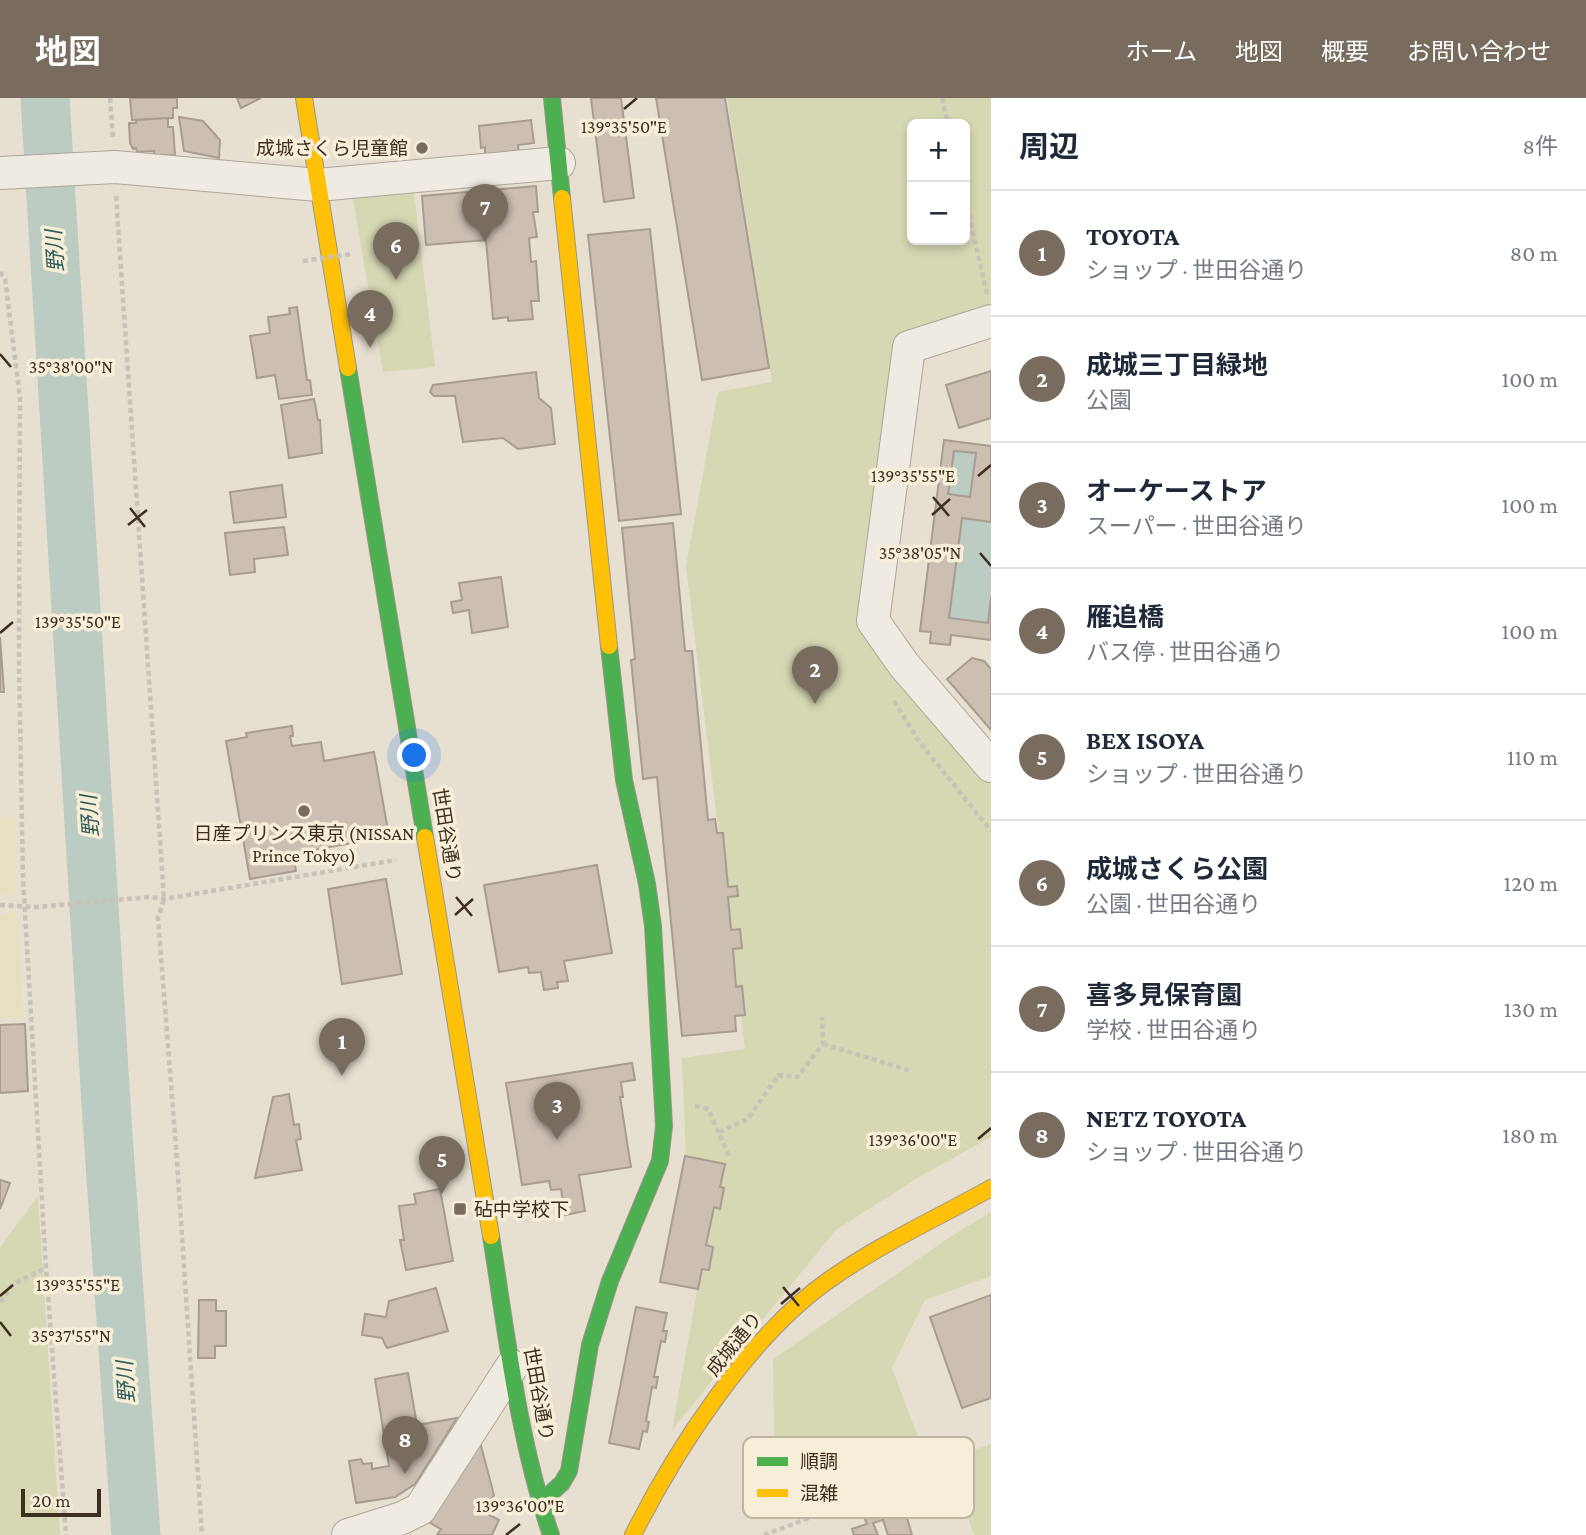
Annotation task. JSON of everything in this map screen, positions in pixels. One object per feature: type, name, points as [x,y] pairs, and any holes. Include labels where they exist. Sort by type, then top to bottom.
[{"type":"street","name":"世田谷通り","points":[[304,98],[512,1366],[528,1454],[551,1535]]},
{"type":"street","points":[[540,1503],[562,1483],[569,1471],[590,1346],[610,1281],[660,1161],[664,1126],[653,926],[648,884],[624,780],[552,98]]},
{"type":"street","points":[[0,173],[110,167],[318,185],[559,163]]},
{"type":"street","points":[[990,310],[909,347],[873,621],[904,665],[991,766]]},
{"type":"street","name":"成城通り","points":[[634,1535],[645,1510],[709,1412],[755,1348],[785,1315],[829,1280],[991,1188]]},
{"type":"street","points":[[348,1535],[402,1518],[420,1508],[512,1366]]},
{"type":"path","points":[[110,98],[110,167],[164,899],[158,918],[202,1535]]},
{"type":"path","points":[[942,98],[947,119]]},
{"type":"path","points":[[970,220],[990,310]]},
{"type":"path","points":[[303,261],[351,254]]},
{"type":"path","points":[[0,272],[5,279],[20,398],[19,665],[25,906],[46,1268],[66,1535]]},
{"type":"path","points":[[891,696],[918,740],[991,831]]},
{"type":"path","points":[[0,905],[36,907],[150,897],[164,899],[428,854]]},
{"type":"path","points":[[719,1132],[748,1119],[778,1075],[797,1077],[823,1044],[822,1017]]},
{"type":"path","points":[[823,1044],[911,1071]]},
{"type":"path","points":[[722,1139],[730,1158]]},
{"type":"path","points":[[0,1302],[13,1283],[46,1268]]},
{"type":"path","points":[[764,1535],[809,1518]]},
{"type":"shaded area","points":[[954,451],[976,453],[970,497],[948,494]]},
{"type":"shaded area","points":[[962,518],[991,522],[991,597],[988,623],[949,618]]},
{"type":"shaded area","points":[[0,817],[16,817],[16,895],[0,894]]},
{"type":"shaded area","points":[[16,912],[24,1017],[0,1019],[0,915]]},
{"type":"green space","points":[[727,98],[991,98],[991,309],[904,338],[862,626],[991,781],[991,1137],[919,1177],[836,1230],[672,1430],[718,1175],[686,1162],[682,1058],[745,1049],[686,566],[718,392],[772,382]]},
{"type":"green space","points":[[414,192],[435,367],[383,372],[352,194]]},
{"type":"green space","points":[[38,1196],[60,1535],[0,1535],[0,1247]]},
{"type":"green space","points":[[991,1212],[991,1276],[925,1300],[892,1368],[918,1437],[774,1437],[773,1359],[953,1235]]},
{"type":"green space","points":[[991,1444],[991,1535],[974,1535],[968,1518],[974,1518],[974,1450]]},
{"type":"building","points":[[130,98],[177,98],[177,108],[173,108],[173,118],[132,120]]},
{"type":"building","points":[[237,98],[261,98],[241,108]]},
{"type":"building","points":[[591,98],[621,98],[634,198],[604,202]]},
{"type":"building","points":[[656,98],[725,98],[769,368],[702,380]]},
{"type":"building","points":[[179,117],[203,121],[220,140],[219,158],[184,151]]},
{"type":"building","points":[[168,118],[168,127],[173,127],[175,155],[154,156],[154,151],[137,152],[136,148],[133,149],[129,123]]},
{"type":"building","points":[[531,120],[534,143],[518,145],[519,154],[485,157],[485,147],[481,148],[479,126]]},
{"type":"building","points":[[536,186],[538,212],[533,212],[537,237],[529,238],[531,262],[536,261],[539,301],[531,301],[533,319],[493,319],[486,240],[426,245],[422,196]]},
{"type":"building","points":[[650,229],[681,514],[619,521],[588,235]]},
{"type":"building","points":[[297,307],[307,380],[310,380],[312,395],[279,399],[275,375],[257,378],[250,336],[270,333],[268,317],[290,314],[289,308]]},
{"type":"building","points":[[991,371],[991,418],[959,428],[946,385]]},
{"type":"building","points":[[536,372],[539,398],[551,408],[555,444],[518,449],[503,438],[463,442],[455,396],[434,396],[430,392],[433,385]]},
{"type":"building","points":[[314,399],[320,420],[322,453],[289,458],[281,405]]},
{"type":"building","points":[[944,440],[991,446],[991,522],[962,518],[949,618],[988,623],[991,597],[991,640],[951,635],[950,645],[930,643],[931,632],[920,631]],"holes":[[[954,451],[976,453],[970,497],[948,494]]]},
{"type":"building","points":[[282,485],[286,517],[234,523],[230,492]]},
{"type":"building","points":[[673,523],[685,651],[692,651],[708,820],[715,819],[717,833],[723,833],[728,887],[737,886],[738,896],[728,897],[731,930],[740,929],[742,948],[733,949],[736,987],[742,986],[745,1015],[735,1016],[736,1031],[682,1036],[657,777],[643,779],[622,528]]},
{"type":"building","points":[[284,527],[288,555],[254,559],[255,572],[230,575],[225,533]]},
{"type":"building","points":[[501,577],[508,627],[472,633],[469,610],[453,613],[451,602],[462,600],[459,583]]},
{"type":"building","points":[[0,637],[4,692],[0,692]]},
{"type":"building","points":[[972,658],[984,661],[991,669],[991,730],[947,679]]},
{"type":"building","points":[[292,726],[292,746],[321,742],[324,761],[374,752],[389,836],[293,854],[296,871],[250,879],[226,741],[247,737],[246,733]]},
{"type":"building","points":[[597,865],[612,953],[564,961],[568,981],[557,982],[558,988],[544,990],[541,972],[529,973],[528,967],[499,972],[484,885]]},
{"type":"building","points":[[386,879],[402,974],[342,984],[328,889]]},
{"type":"building","points":[[25,1024],[28,1091],[0,1093],[0,1025]]},
{"type":"building","points":[[632,1063],[635,1080],[621,1082],[623,1097],[620,1097],[631,1167],[579,1175],[585,1211],[565,1215],[561,1189],[551,1190],[549,1181],[522,1185],[506,1083]]},
{"type":"building","points":[[289,1094],[294,1125],[299,1124],[301,1139],[296,1140],[302,1170],[255,1178],[273,1097]]},
{"type":"building","points":[[685,1156],[725,1164],[720,1187],[724,1188],[720,1209],[714,1207],[706,1245],[713,1247],[709,1270],[702,1269],[698,1289],[660,1282]]},
{"type":"building","points":[[0,1180],[10,1183],[0,1209]]},
{"type":"building","points":[[440,1189],[453,1261],[406,1270],[400,1240],[404,1240],[399,1206],[416,1204],[414,1194]]},
{"type":"building","points":[[436,1288],[448,1331],[387,1348],[382,1338],[362,1335],[365,1314],[386,1317],[389,1301]]},
{"type":"building","points":[[991,1295],[991,1398],[962,1408],[930,1317]]},
{"type":"building","points":[[199,1300],[216,1300],[216,1311],[226,1311],[226,1346],[215,1346],[215,1358],[198,1358]]},
{"type":"building","points":[[636,1307],[667,1313],[663,1331],[667,1331],[665,1342],[661,1341],[654,1377],[658,1377],[656,1388],[652,1387],[646,1421],[649,1422],[647,1432],[643,1431],[639,1449],[609,1443]]},
{"type":"building","points":[[408,1373],[417,1425],[457,1418],[415,1484],[395,1497],[356,1503],[349,1461],[361,1459],[363,1464],[372,1463],[372,1469],[389,1466],[375,1379]]},
{"type":"building","points":[[480,1442],[494,1495],[484,1512],[499,1520],[492,1535],[437,1535],[441,1529],[430,1523]]},
{"type":"building","points":[[864,1518],[907,1518],[912,1535],[888,1535],[883,1520],[873,1523],[878,1535],[854,1535],[852,1529],[867,1524]]},
{"type":"waterway","name":"野川","points":[[45,98],[107,1120],[136,1535]]},
{"type":"traffic: fast","points":[[552,98],[562,198]]},
{"type":"traffic: fast","points":[[348,368],[425,837]]},
{"type":"traffic: fast","points":[[540,1503],[562,1483],[569,1471],[590,1345],[610,1281],[660,1161],[664,1126],[653,926],[647,884],[624,780],[609,646]]},
{"type":"traffic: fast","points":[[491,1236],[522,1425],[551,1535]]},
{"type":"traffic: slow","points":[[304,98],[348,368]]},
{"type":"traffic: slow","points":[[562,198],[609,646]]},
{"type":"traffic: slow","points":[[425,837],[491,1236]]},
{"type":"traffic: slow","points":[[633,1535],[693,1431],[744,1362],[771,1331],[829,1280],[868,1255],[991,1188]]},
{"type":"place","name":"成城さくら児童館","points":[[422,148]]},
{"type":"place","name":"喜多見保育園","points":[[485,242]]},
{"type":"place","name":"成城さくら公園","points":[[396,280]]},
{"type":"place","name":"雁追橋","points":[[370,348]]},
{"type":"place","name":"成城三丁目緑地","points":[[815,704]]},
{"type":"place","name":"日産プリンス東京 (NISSAN Prince Tokyo)","points":[[304,811]]},
{"type":"place","name":"TOYOTA","points":[[342,1076]]},
{"type":"place","name":"オーケーストア","points":[[557,1140]]},
{"type":"place","name":"BEX ISOYA","points":[[442,1194]]},
{"type":"place","name":"砧中学校下","points":[[460,1209]]},
{"type":"place","name":"NETZ TOYOTA","points":[[405,1474]]}]
